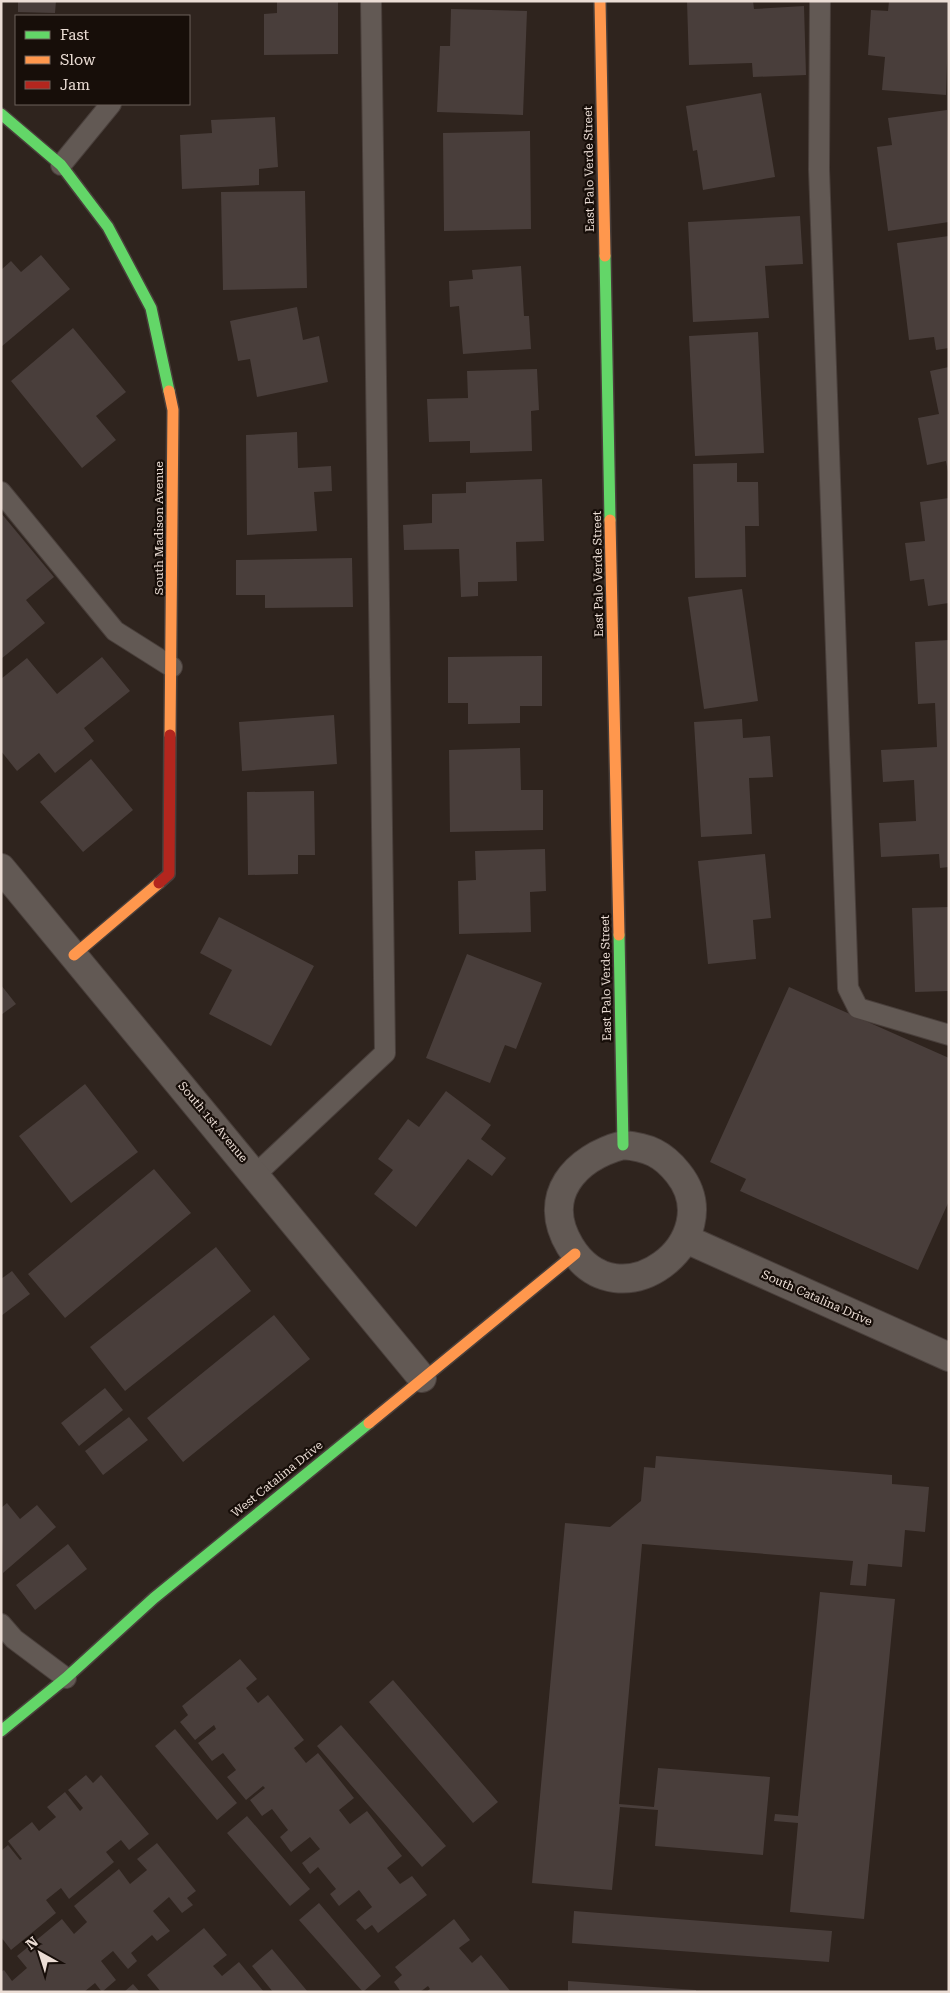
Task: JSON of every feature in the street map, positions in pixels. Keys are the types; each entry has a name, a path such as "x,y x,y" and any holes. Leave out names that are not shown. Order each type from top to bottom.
{"street":[{"name":"East Palo Verde Street","path":"600,1 624,1145"},
{"name":"South Madison Avenue","path":"1,114 62,165 108,227 151,308 173,410 169,874 74,956"},
{"name":"South 1st Avenue","path":"1,868 256,1174 422,1378"},
{"path":"624,1145 650,1149 667,1159 681,1177 690,1196 691,1218 686,1239 674,1255 658,1268 637,1276 614,1278 593,1272 575,1254 564,1236 558,1208 563,1189 574,1172 590,1158 606,1150 624,1145"},
{"name":"South Catalina Drive","path":"686,1239 949,1357"},
{"name":"West Catalina Drive","path":"1,1731 66,1678 154,1598 575,1254"}],"lane":[{"path":"256,1174 385,1053 371,1"},
{"path":"820,1 819,169 848,988 858,1008 949,1035"},
{"path":"62,165 110,105"},
{"path":"1,492 115,631 172,668"},
{"path":"1,1624 14,1639 66,1678"}],"building":[{"path":"18,1 56,1 55,13 18,12"},
{"path":"277,1 338,1 338,54 264,55 264,14 277,13"},
{"path":"687,1 753,1 754,9 804,6 806,75 753,77 752,63 689,65"},
{"path":"889,1 949,1 946,95 882,90 885,57 868,55 871,10 888,11"},
{"path":"451,9 527,11 523,115 437,112 440,46 450,46"},
{"path":"761,93 775,177 703,190 697,150 693,151 686,106"},
{"path":"947,110 949,222 888,231 877,147 892,145 888,118"},
{"path":"275,117 278,167 259,169 259,185 182,189 180,135 212,133 211,120"},
{"path":"530,131 531,229 444,231 443,133"},
{"path":"305,191 307,288 223,290 221,192"},
{"path":"800,216 803,264 765,266 769,318 693,322 688,222"},
{"path":"949,236 949,348 936,350 934,337 909,340 897,243"},
{"path":"41,255 70,289 1,347 1,270 11,261 21,272"},
{"path":"521,266 524,316 529,316 531,349 463,354 459,306 450,307 449,281 473,279 472,270"},
{"path":"297,307 303,340 319,336 328,382 257,397 250,359 238,361 230,321"},
{"path":"73,328 126,392 96,416 116,440 82,468 11,381"},
{"path":"758,332 764,453 695,456 689,336"},
{"path":"949,367 948,472 946,461 927,465 918,418 939,414 930,371"},
{"path":"537,369 539,410 531,411 532,451 470,453 470,441 429,442 427,399 468,398 467,371"},
{"path":"297,432 298,468 331,466 332,491 314,492 317,531 247,535 246,435"},
{"path":"737,463 737,482 758,482 759,526 745,526 746,577 695,578 693,464"},
{"path":"542,479 544,541 516,542 517,581 478,582 478,596 461,597 459,549 404,550 403,525 432,523 432,494 466,493 466,482"},
{"path":"949,498 949,603 928,606 924,579 910,581 905,543 925,541 920,502"},
{"path":"1,513 54,577 26,600 45,623 1,659"},
{"path":"352,558 353,607 265,608 265,595 236,595 236,560"},
{"path":"742,589 758,701 704,709 688,597"},
{"path":"949,640 949,867 940,868 939,854 881,857 879,823 916,821 914,780 883,782 881,750 937,747 935,703 918,704 915,642"},
{"path":"542,656 542,706 520,706 520,723 468,724 468,703 448,703 448,657"},
{"path":"102,657 130,691 84,728 94,741 55,773 39,753 17,771 1,751 1,679 27,658 57,694"},
{"path":"334,715 337,764 242,771 239,722"},
{"path":"742,719 743,738 770,736 773,777 749,778 752,834 701,837 694,722"},
{"path":"520,748 521,790 543,790 543,830 450,832 449,750"},
{"path":"91,759 133,810 83,852 40,802"},
{"path":"314,791 315,855 298,855 298,874 248,875 247,792"},
{"path":"545,849 546,891 530,892 531,932 459,934 458,881 476,880 475,851"},
{"path":"765,854 771,918 753,920 756,959 708,964 698,861"},
{"path":"949,907 949,991 915,992 912,908"},
{"path":"219,917 314,966 271,1046 209,1014 232,970 200,953"},
{"path":"467,954 542,983 516,1049 505,1045 490,1083 426,1058"},
{"path":"1,985 16,1004 1,1015"},
{"path":"789,987 949,1058 949,1201 918,1270 740,1191 746,1179 710,1162"},
{"path":"85,1084 138,1152 71,1203 19,1136"},
{"path":"446,1091 491,1125 481,1139 506,1158 492,1176 468,1159 416,1227 374,1194 393,1170 378,1159 408,1119 419,1127"},
{"path":"154,1169 191,1213 65,1318 28,1274"},
{"path":"216,1247 251,1291 125,1391 90,1347"},
{"path":"12,1271 30,1294 1,1316 1,1279"},
{"path":"274,1315 310,1359 183,1462 147,1418"},
{"path":"105,1388 123,1410 79,1446 61,1423"},
{"path":"129,1417 148,1440 103,1475 85,1451"},
{"path":"656,1456 892,1475 892,1484 929,1487 925,1532 905,1530 902,1567 868,1564 866,1586 850,1585 853,1561 642,1544 619,1804 654,1807 658,1768 770,1777 763,1855 655,1846 658,1810 620,1807 612,1890 532,1883 565,1523 610,1527 641,1501 644,1467 655,1468"},
{"path":"7,1503 20,1519 37,1505 56,1527 3,1573 1,1508"},
{"path":"68,1544 87,1569 35,1610 16,1585"},
{"path":"820,1592 895,1599 864,1919 790,1912 798,1823 774,1821 775,1814 798,1816"},
{"path":"240,1659 257,1679 246,1688 258,1703 268,1695 304,1740 294,1748 306,1763 318,1753 354,1798 339,1810 350,1824 367,1811 402,1856 387,1868 400,1884 412,1876 427,1895 378,1933 372,1925 365,1930 356,1920 372,1907 359,1890 339,1906 330,1894 336,1889 318,1867 310,1874 302,1863 320,1849 310,1837 291,1852 280,1837 288,1830 272,1809 262,1816 250,1800 265,1788 263,1786 246,1800 227,1777 236,1770 223,1753 212,1761 198,1743 216,1729 214,1725 195,1740 180,1722 188,1715 182,1706"},
{"path":"393,1680 498,1802 473,1823 369,1702"},
{"path":"341,1725 446,1846 422,1867 317,1746"},
{"path":"175,1729 237,1803 217,1820 155,1746"},
{"path":"86,1775 93,1783 101,1775 149,1834 129,1850 121,1840 106,1852 114,1862 69,1899 61,1888 46,1900 56,1913 11,1950 1,1937 1,1851 8,1845 20,1860 22,1859 8,1841 32,1822 39,1831 56,1817 47,1807 65,1792 80,1811 83,1808 68,1790"},
{"path":"247,1816 310,1889 290,1906 227,1833"},
{"path":"157,1843 196,1891 187,1898 193,1905 182,1913 169,1897 153,1911 170,1931 157,1941 152,1935 131,1953 137,1961 128,1969 113,1951 101,1961 116,1980 102,1992 95,1983 84,1992 1,1992 1,1972 4,1970 12,1981 27,1968 17,1956 62,1919 74,1934 87,1922 74,1906 119,1869 130,1884 147,1870 137,1859"},
{"path":"319,1903 381,1976 363,1992 299,1920"},
{"path":"574,1911 832,1931 829,1962 572,1943"},
{"path":"454,1919 470,1940 459,1948 472,1963 481,1955 511,1992 426,1992 430,1989 428,1986 420,1992 401,1992 394,1982 402,1975 395,1967"},
{"path":"204,1928 227,1955 213,1966 222,1976 239,1962 264,1992 161,1992 147,1975"},
{"path":"272,1949 308,1992 273,1992 252,1966"},
{"path":"568,1981 696,1990 696,1992 568,1992"},
{"path":"133,1984 140,1992 124,1992"}],"traffic: fast":[{"path":"1,114 61,165 108,227 151,308 169,391"},
{"path":"605,256 610,520"},
{"path":"619,935 623,1145"},
{"path":"1,1731 66,1678 154,1598 369,1423"}],"traffic: slow":[{"path":"600,1 605,256"},
{"path":"169,391 173,410 170,735"},
{"path":"610,520 619,935"},
{"path":"74,955 159,883"},
{"path":"369,1423 575,1254"}],"traffic: jam":[{"path":"159,883 169,874 170,735"}]}
